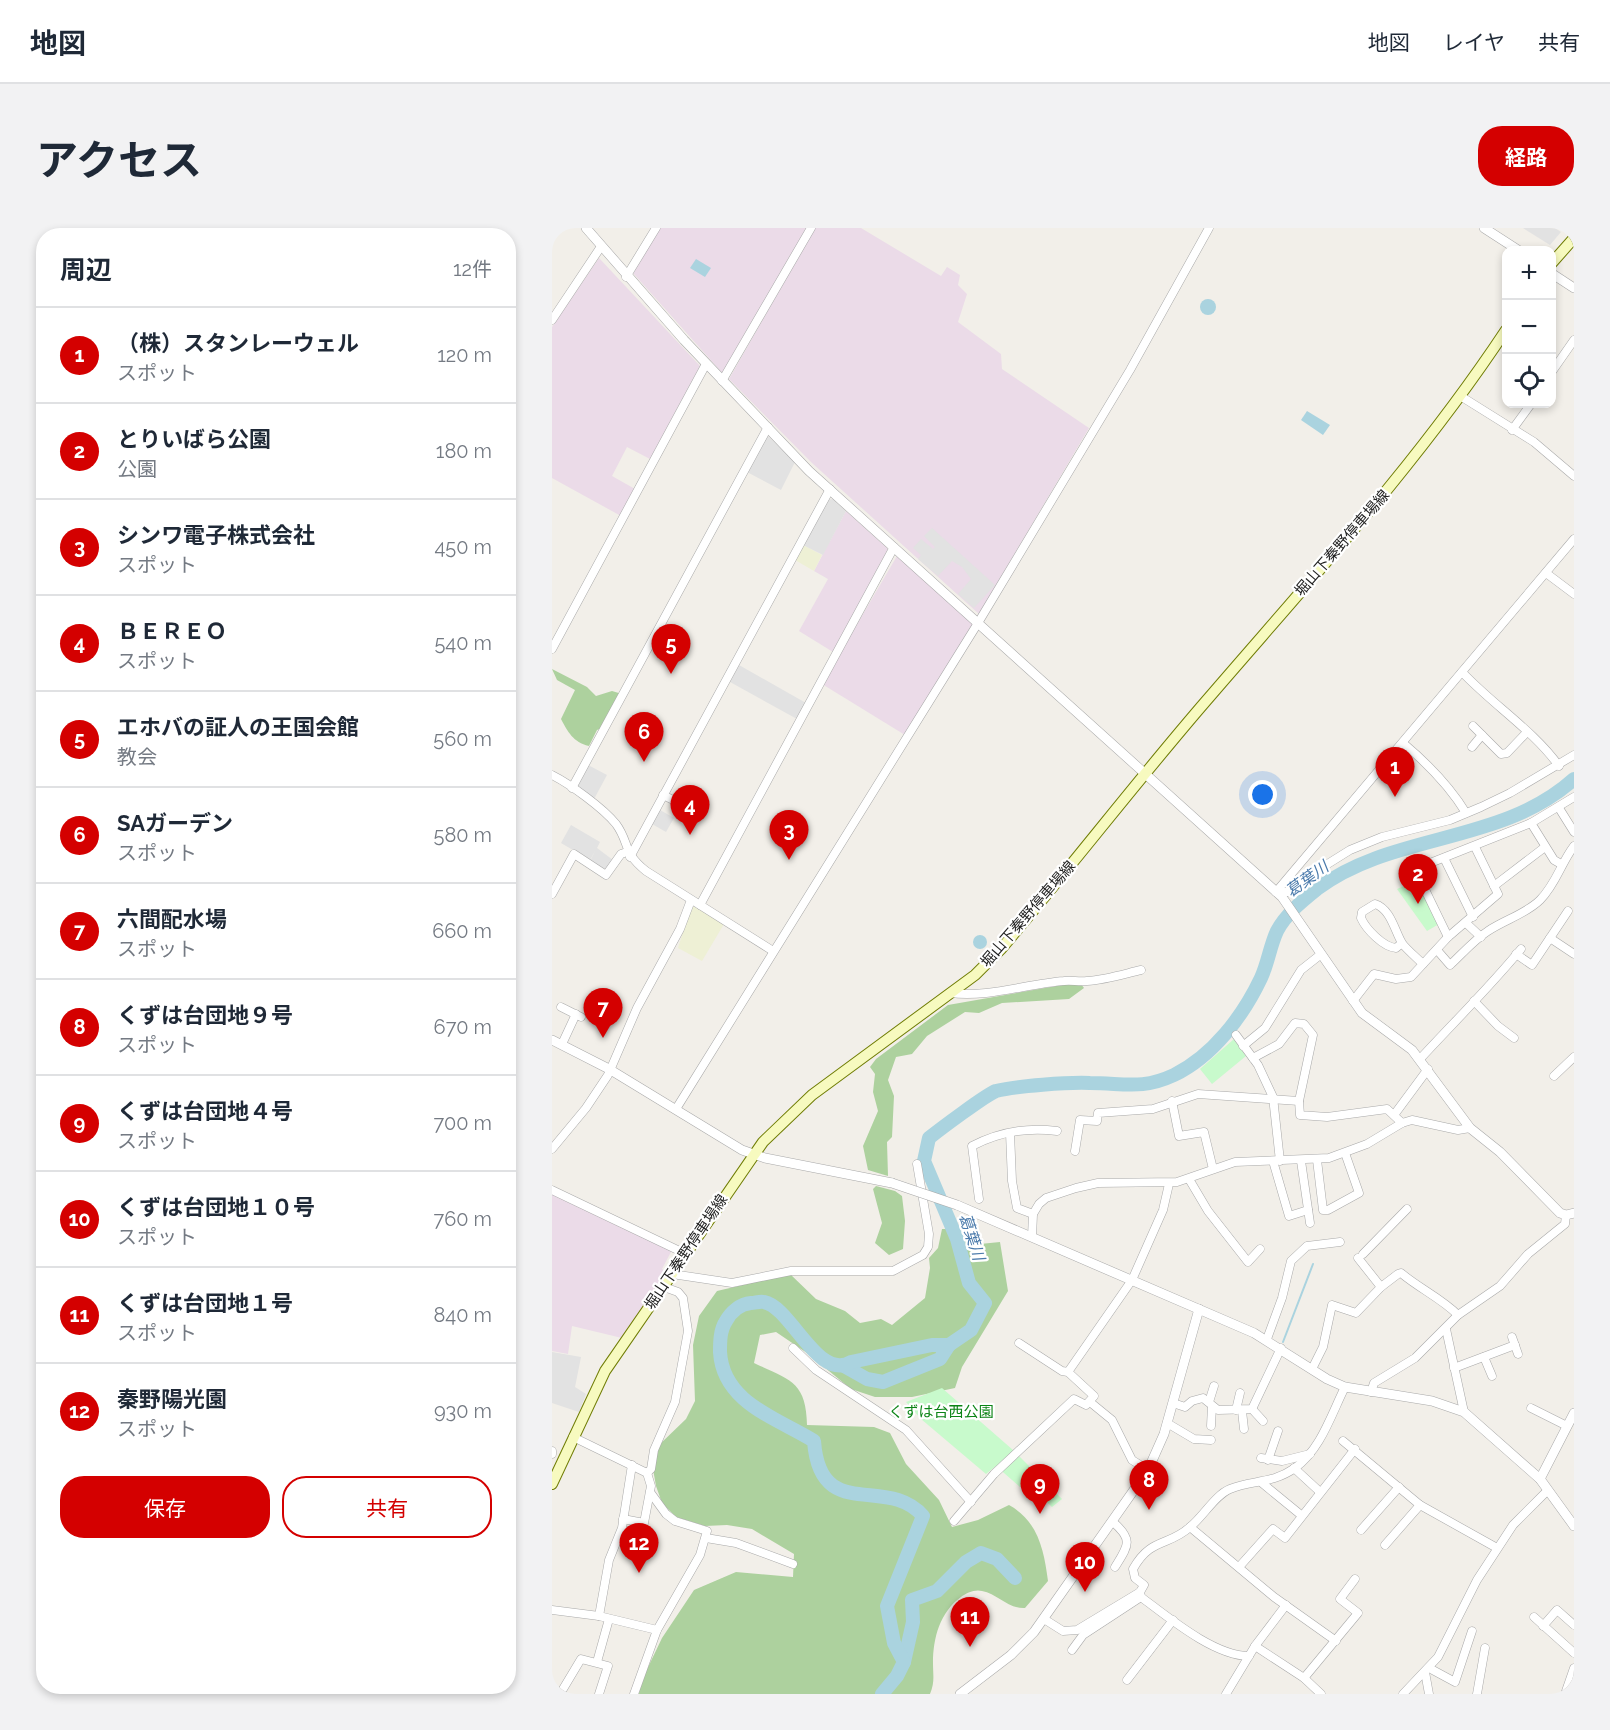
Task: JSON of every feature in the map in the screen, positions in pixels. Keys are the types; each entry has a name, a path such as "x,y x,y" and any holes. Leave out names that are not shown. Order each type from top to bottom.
{"main road":[{"path":"1556,258 1574,238"},
{"name":"堀山下秦野停車場線","path":"553,1477 600,1380 763,1142 812,1095 975,975 1001,950 1145,772 1419,453 1462,396 1502,336"}],"street":[{"path":"586,228 600,248 706,364 830,489 1279,895 1320,955 1371,1022 1420,1059 1470,1128 1500,1152 1560,1213 1570,1214 1565,1224 1528,1254 1500,1286 1458,1315 1414,1358 1374,1383 1371,1392"},
{"path":"626,277 656,228"},
{"path":"722,381 811,228"},
{"path":"676,1109 978,623 1130,370 1209,228"},
{"path":"1484,228 1512,246"},
{"path":"552,320 600,248"},
{"path":"1556,276 1574,288"},
{"path":"1556,366 1574,340"},
{"path":"552,649 706,364"},
{"path":"1462,396 1550,454 1574,476"},
{"path":"1512,430 1528,408"},
{"path":"572,788 768,427"},
{"path":"629,854 830,489"},
{"path":"1279,895 1574,539"},
{"path":"700,905 894,547"},
{"path":"1546,573 1574,594"},
{"path":"1462,672 1488,699 1546,747 1559,766"},
{"path":"1473,726 1501,754 1507,753 1527,732"},
{"path":"1472,747 1482,735"},
{"path":"1403,743 1442,774 1466,813"},
{"path":"1279,895 1289,892 1310,875 1367,843 1466,813 1510,794 1574,755"},
{"path":"552,775 572,788 616,825 629,854 646,871 773,951"},
{"path":"663,795 701,814"},
{"path":"1448,937 1415,869 1531,823 1574,797"},
{"path":"1559,808 1574,832"},
{"path":"1531,823 1554,860 1561,864"},
{"path":"1437,950 1450,965 1481,936 1540,900 1560,872 1561,864 1574,846"},
{"path":"1353,1000 1374,974 1396,979 1411,977 1448,937 1498,894 1475,847"},
{"path":"1494,886 1545,847"},
{"path":"552,894 574,854 606,875 621,854 629,854"},
{"path":"1444,858 1473,917"},
{"path":"552,1149 586,1108 608,1076 609,1069 637,1008 680,929 691,900"},
{"path":"1402,943 1396,948 1390,947 1366,927 1361,918 1362,912 1379,905 1401,936 1402,943 1423,964"},
{"path":"1420,1059 1434,1042 1449,1031 1518,952 1532,965 1568,911"},
{"path":"1466,923 1481,936"},
{"path":"1550,938 1574,954"},
{"path":"1244,1046 1265,1028 1301,970 1320,955"},
{"path":"950,993 972,996 997,990 1063,981 1088,981 1141,970"},
{"path":"1474,1001 1511,1036 1513,1025"},
{"path":"561,1007 579,1016 562,1044"},
{"path":"1253,1058 1279,1044 1295,1023 1309,1028 1313,1038 1299,1101 1300,1115 1327,1117 1388,1109 1402,1123"},
{"path":"1236,1035 1253,1058 1273,1098 1276,1161 1289,1216 1308,1210"},
{"path":"552,1040 609,1069 754,1154 892,1183 957,1205 1267,1339 1312,1370 1345,1387 1432,1401 1464,1412 1540,1479 1574,1526"},
{"path":"1554,1076 1574,1057"},
{"path":"1394,1115 1428,1069"},
{"path":"1075,1151 1080,1120 1098,1120 1098,1113 1153,1109 1198,1094 1299,1101"},
{"path":"1172,1101 1179,1136 1204,1132 1213,1169"},
{"path":"1032,1237 1034,1214 1039,1204 1046,1198 1098,1183 1169,1184 1235,1162 1317,1160 1345,1153 1402,1123 1420,1121 1458,1130 1470,1128"},
{"path":"979,1199 972,1146 986,1139 1036,1128 1057,1131"},
{"path":"1010,1133 1012,1181 1017,1208 1034,1214"},
{"path":"1317,1160 1323,1210 1328,1210 1359,1192 1345,1153"},
{"path":"1301,1161 1310,1223"},
{"path":"672,1274 732,1283 791,1271 893,1270 901,1267 923,1255 928,1247 929,1234 917,1164"},
{"path":"1189,1179 1208,1210 1248,1262 1260,1249"},
{"path":"1068,1372 1132,1280 1163,1210 1169,1184"},
{"path":"552,1190 686,1254"},
{"path":"1381,1287 1360,1256 1407,1209"},
{"path":"1267,1339 1282,1298 1291,1261 1307,1246 1340,1242"},
{"path":"1312,1370 1323,1347 1332,1305 1356,1313 1381,1287 1401,1272 1419,1288 1445,1302 1458,1315"},
{"path":"646,1473 651,1469 654,1450 675,1402 688,1331 683,1298 678,1292 664,1287"},
{"path":"960,1694 1011,1655 1044,1619 1148,1470 1167,1423 1199,1309"},
{"path":"1446,1329 1464,1412"},
{"path":"1454,1368 1484,1357 1514,1341 1518,1354"},
{"path":"954,1521 994,1474 1074,1399 1086,1405 1094,1396 1068,1372 1062,1371 1019,1343"},
{"path":"793,1348 816,1370 906,1430 971,1502"},
{"path":"1252,1409 1281,1348"},
{"path":"1484,1357 1492,1377"},
{"path":"1211,1426 1214,1386"},
{"path":"1072,1650 1083,1635 1140,1594 1144,1585 1135,1578 1133,1569 1155,1543 1190,1527 1228,1489 1262,1483 1294,1468 1310,1454 1345,1387"},
{"path":"1240,1394 1239,1411 1244,1429"},
{"path":"1173,1403 1185,1407 1197,1398 1218,1410 1252,1409"},
{"path":"1090,1402 1112,1420 1132,1460 1148,1470"},
{"path":"1531,1408 1567,1426"},
{"path":"1252,1409 1263,1421"},
{"path":"1540,1479 1574,1413"},
{"path":"1167,1423 1194,1439 1211,1440"},
{"path":"1278,1436 1264,1459 1282,1461 1310,1454"},
{"path":"573,1437 646,1473 650,1492 644,1523 623,1519"},
{"path":"1343,1441 1419,1505 1497,1548"},
{"path":"1239,1567 1273,1529 1285,1538 1319,1491 1355,1449"},
{"path":"599,1616 609,1560 622,1528 632,1465"},
{"path":"1294,1468 1319,1491"},
{"path":"1262,1483 1301,1515"},
{"path":"1361,1530 1399,1487"},
{"path":"1403,1694 1438,1657 1497,1548 1513,1525 1547,1491"},
{"path":"634,1694 657,1630 700,1555 707,1531 685,1526 666,1514 650,1492"},
{"path":"1385,1545 1419,1505"},
{"path":"1113,1522 1126,1534 1127,1542 1115,1567"},
{"path":"1190,1527 1286,1605 1336,1641"},
{"path":"706,1538 736,1543 794,1564"},
{"path":"1304,1678 1358,1613 1340,1599 1355,1579"},
{"path":"1044,1619 1063,1631 1077,1630 1140,1594"},
{"path":"1140,1594 1173,1620 1218,1647 1249,1656"},
{"path":"1226,1694 1249,1656 1286,1605"},
{"path":"552,1610 599,1616 657,1630"},
{"path":"1543,1626 1557,1610 1574,1625"},
{"path":"1534,1617 1574,1653"},
{"path":"597,1662 609,1619"},
{"path":"1127,1680 1173,1620"},
{"path":"1427,1670 1455,1682 1472,1630"},
{"path":"1256,1646 1304,1678 1322,1694"},
{"path":"1477,1694 1485,1648"},
{"path":"560,1694 581,1659 608,1666 599,1694"},
{"path":"1565,1694 1574,1668"},
{"path":"1427,1670 1429,1694"}],"shaded area":[{"path":"660,228 809,228 724,375 633,273"},
{"path":"815,228 861,228 941,276 947,267 960,275 958,285 967,294 958,322 1001,354 1002,369 1089,428 979,614 812,463 729,379"},
{"path":"1523,228 1555,228 1561,232 1550,245"},
{"path":"599,258 700,366 650,459 627,447 612,476 635,489 621,516 552,478 552,327"},
{"path":"767,435 795,462 781,490 747,472"},
{"path":"833,499 846,511 823,555 803,545 827,500"},
{"path":"846,511 888,549 833,652 799,631 828,579 814,571"},
{"path":"932,528 995,585 974,608 958,594 971,579 962,567 952,561 938,576 918,559 921,555 913,548 921,539 933,549 935,547 924,536"},
{"path":"897,556 974,623 905,735 822,684"},
{"path":"739,665 806,703 797,719 730,682"},
{"path":"588,765 607,775 593,801 577,785"},
{"path":"660,810 674,818 666,832 652,824"},
{"path":"571,825 600,842 597,848 613,860 607,870 590,861 595,851 590,860 561,843"},
{"path":"552,1193 672,1250 662,1269 667,1272 622,1338 572,1326 568,1354 552,1351"},
{"path":"552,1352 581,1357 575,1387 586,1394 579,1412 552,1403"}],"green space":[{"path":"803,545 822,555 814,571 795,560"},
{"path":"552,669 587,687 596,696 612,691 622,694 602,728 597,730 589,746 575,739 561,719 575,690 557,680"},
{"path":"1417,880 1439,924 1427,931 1397,889"},
{"path":"691,906 699,908 724,924 702,961 678,948"},
{"path":"1068,984 1081,984 1084,988 1069,999 1002,1003 979,1013 965,1012 927,1036 912,1054 896,1057 888,1080 894,1096 892,1137 887,1142 888,1176 868,1170 863,1146 878,1111 873,1092 875,1074 870,1067 876,1059 948,1005"},
{"path":"1234,1039 1246,1056 1212,1084 1200,1069"},
{"path":"876,1186 895,1191 902,1196 905,1221 903,1249 889,1255 875,1243 882,1223 873,1189"},
{"path":"942,1229 951,1229 970,1245 1000,1242 1008,1291 962,1367 955,1388 912,1397 875,1397 851,1389 807,1353 776,1332 760,1335 754,1363 794,1384 803,1399 807,1425 874,1427 890,1433 906,1464 939,1500 952,1527 978,1520 1009,1505 1019,1512 1027,1519 1038,1537 1048,1581 1025,1608 1013,1606 993,1595 979,1591 965,1594 954,1603 943,1618 936,1635 930,1694 639,1694 640,1684 662,1638 694,1590 736,1572 793,1577 794,1554 752,1529 727,1525 705,1526 676,1517 662,1503 653,1469 659,1445 686,1419 695,1401 693,1345 699,1316 717,1291 790,1274 816,1299 845,1311 860,1323 881,1319 892,1325 925,1298 930,1268 929,1258 938,1248"},
{"name":"くずは台西公園","path":"942,1388 1013,1450 1062,1499 1052,1507 1032,1488 1020,1487 996,1466 986,1474 921,1419 906,1402"}],"water":[{"path":"696,259 711,268 705,277 690,268"},
{"path":"1208,299 1216,307 1208,315 1200,307"},
{"path":"1307,411 1330,425 1323,435 1301,420"},
{"path":"980,935 985,937 987,942 985,947 980,949 975,947 973,942 975,937"}],"waterway":[{"name":"葛葉川","path":"882,1694 897,1676 904,1662 894,1643 887,1606 923,1516 908,1504 892,1498 857,1494 842,1490 828,1482 819,1466 814,1441 754,1407 741,1397 723,1370 720,1352 721,1332 728,1318 743,1305 764,1302 784,1316 816,1353 827,1362 839,1365 932,1345 949,1345 971,1330 985,1303 969,1283 957,1239 924,1161 929,1138 996,1091 1069,1083 1133,1085 1152,1083 1174,1075 1202,1057 1236,1020 1261,978 1277,931 1295,908 1317,889 1347,871 1379,857 1481,828 1514,816 1545,800 1574,779"},
{"path":"1283,1342 1313,1264"},
{"path":"844,1366 867,1379 883,1382 940,1359 949,1345"},
{"path":"904,1662 913,1622 912,1600 937,1591 966,1562 981,1553 997,1559 1015,1578"}],"place":[{"name":"エホバの証人の王国会館","path":"671,674"},
{"name":"SAガーデン","path":"644,762"},
{"name":"（株）スタンレーウェル","path":"1395,797"},
{"name":"ＢＥＲＥＯ","path":"690,835"},
{"name":"シンワ電子株式会社","path":"789,860"},
{"name":"とりいばら公園","path":"1418,904"},
{"name":"六間配水場","path":"603,1038"},
{"name":"くずは台団地９号","path":"1149,1510"},
{"name":"くずは台団地４号","path":"1040,1514"},
{"name":"秦野陽光園","path":"639,1573"},
{"name":"くずは台団地１０号","path":"1085,1592"},
{"name":"くずは台団地１号","path":"970,1647"}]}
